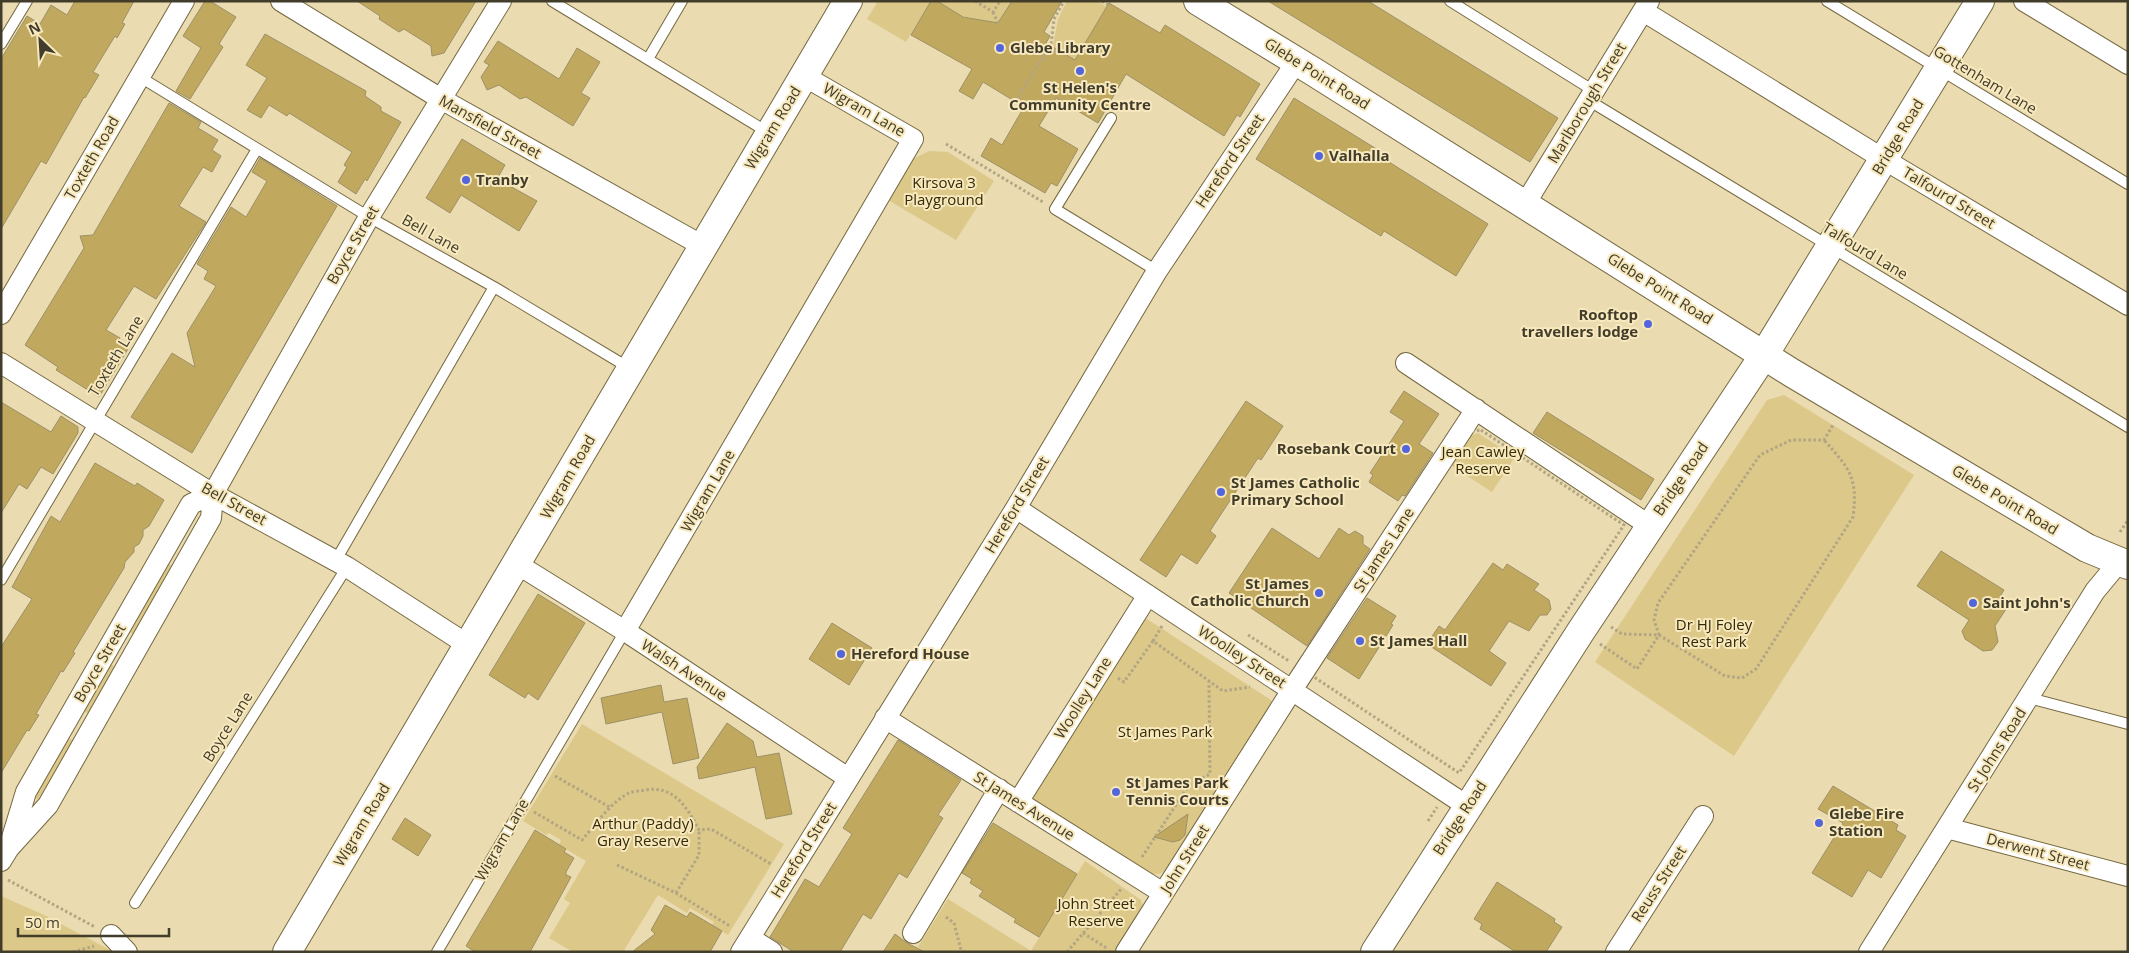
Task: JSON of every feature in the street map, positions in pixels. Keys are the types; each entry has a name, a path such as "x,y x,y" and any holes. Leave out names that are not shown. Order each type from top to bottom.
{"street":[{"name":"Toxteth Road","path":"1,314 184,1"},
{"name":"Mansfield Street","path":"281,1 441,99 703,246"},
{"name":"Boyce Street","path":"4,850 48,805 211,518 214,494 369,217 501,1"},
{"name":"Wigram Road","path":"287,952 848,1"},
{"name":"Glebe Point Road","path":"1199,1 1846,406 2087,548 2124,552"},
{"name":"Bridge Road","path":"1382,947 1467,806 1650,526 1764,356 1980,1"},
{"path":"2024,1 2128,64"},
{"name":"Marlborough Street","path":"1524,204 1646,6"},
{"name":"Talfourd Street","path":"1646,6 1884,160 2128,305"},
{"name":"Hereford Street","path":"746,945 1016,508 1157,270 1296,61"},
{"name":"Wigram Lane","path":"625,631 913,139 804,76"},
{"name":"Bell Street","path":"1,363 214,494 341,563 468,645"},
{"path":"1406,363 1650,526"},
{"name":"St James Lane","path":"1292,690 1476,409"},
{"name":"Woolley Street","path":"1016,508 1467,806"},
{"name":"St Johns Road","path":"1869,952 2095,591 2124,552"},
{"name":"Walsh Avenue","path":"517,564 625,631 848,778"},
{"name":"Woolley Lane","path":"1018,802 1148,595"},
{"name":"John Street","path":"1126,952 1292,690"},
{"name":"St James Avenue","path":"885,718 1163,893"},
{"path":"912,933 999,789"},
{"name":"Reuss Street","path":"1616,952 1703,816"},
{"name":"Derwent Street","path":"1947,828 2128,876"},
{"path":"111,935 127,952"},
{"path":"746,945 772,952"}],"lane":[{"path":"1,44 27,1"},
{"path":"552,1 770,133"},
{"path":"648,59 682,1"},
{"name":"Talfourd Lane","path":"1450,1 1591,95 1831,248 2128,427"},
{"name":"Gottenham Lane","path":"1827,1 2128,184"},
{"name":"Bell Lane","path":"140,77 369,217 494,287 631,369"},
{"path":"1111,118 1055,209 1157,270"},
{"name":"Toxteth Lane","path":"1,580 257,149"},
{"name":"Boyce Lane","path":"135,903 341,563 494,287"},
{"name":"Wigram Lane","path":"437,952 625,631"},
{"path":"2029,698 2128,724"}],"path":[{"path":"975,1 993,12 998,23"},
{"path":"993,12 1000,1"},
{"path":"1011,107 1049,48 1054,19 1064,1"},
{"path":"1102,1 1108,5"},
{"path":"1049,48 1059,54"},
{"path":"946,144 1055,209"},
{"path":"1824,440 1846,406"},
{"path":"1480,430 1624,525 1459,773 1311,675 1463,438 1472,431 1480,430"},
{"path":"1622,634 1659,635 1725,676 1742,678 1756,669 1853,518 1856,491 1845,463 1824,440 1791,440 1760,455 1658,603 1654,620 1659,635"},
{"path":"2124,552 2128,520"},
{"path":"1163,625 1152,641 1209,681 1223,690 1253,686"},
{"path":"1581,631 1637,669 1659,635"},
{"path":"1145,852 1189,785 1210,774 1209,681"},
{"path":"550,773 611,808"},
{"path":"1189,785 1215,790"},
{"path":"522,805 582,840 611,808 630,793 656,788 675,794 690,812 699,830 699,855 676,893"},
{"path":"699,830 711,829 771,864"},
{"path":"617,865 676,893 730,926"},
{"path":"1,876 111,935"},
{"path":"1067,952 1125,884"},
{"path":"929,905 954,923 961,950 964,952"},
{"path":"1083,934 1113,952"}],"green space":[{"path":"878,1 931,1 906,42 867,19"},
{"path":"937,1 1012,1 998,23 956,15 957,13"},
{"path":"1067,1 1098,2 1107,7 1075,60 1060,51 1040,68 1053,46 1058,19"},
{"name":"Kirsova 3 Playground","path":"929,151 948,152 994,181 956,240 888,200 913,159"},
{"name":"Dr HJ Foley Rest Park","path":"1784,395 1914,475 1734,756 1595,662 1767,400"},
{"name":"Jean Cawley Reserve","path":"1478,433 1515,457 1492,492 1449,464 1468,436"},
{"path":"169,564 175,568 136,636 129,632"},
{"name":"St James Park","path":"1144,617 1277,704 1165,871 1159,874 1151,874 1029,798"},
{"path":"111,664 116,668 89,714 83,711"},
{"name":"Arthur (Paddy) Gray Reserve","path":"582,724 784,844 728,935 712,925 714,922 690,908 687,913 658,895 623,952 573,952 549,938 570,903 564,899 586,861 559,845 561,840 549,833 546,835 523,821"},
{"path":"67,737 74,741 40,800 33,797"},
{"name":"John Street Reserve","path":"1085,861 1141,900 1143,906 1115,952 926,952 918,947 948,899 1031,951"},
{"path":"1,896 42,914 114,952 1,952"}],"building":[{"path":"75,1 134,1 122,23 125,24 117,38 115,36 93,72 99,75 84,97 46,164 41,161 1,229 1,59 27,16 40,24 51,5 67,15"},
{"path":"205,1 210,1 236,17 219,44 223,47 190,99 176,91 201,48 183,36"},
{"path":"357,1 476,1 444,53 432,56 431,46 404,29 399,32 379,19 380,16"},
{"path":"931,1 937,1 963,17 998,23 1012,1 1062,1 1044,32 1050,36 1046,43 1075,60 1109,3 1160,33 1165,25 1260,84 1240,117 1237,115 1224,136 1126,74 1098,123 1056,98 1039,126 1078,149 1057,186 1051,183 1045,193 981,156 991,138 1002,145 1024,107 983,82 973,99 959,91 972,69 911,35"},
{"path":"1268,1 1368,1 1558,118 1530,162"},
{"path":"265,34 366,91 365,96 381,107 381,111 401,122 367,181 365,179 356,194 338,182 347,167 344,165 352,152 289,113 287,116 269,105 261,118 247,110 267,78 246,65"},
{"path":"498,41 559,79 577,48 600,62 581,93 590,98 573,126 526,97 520,99 499,85 487,90 481,77 489,65 484,62"},
{"path":"1294,98 1383,153 1381,157 1488,224 1456,276 1384,231 1381,236 1256,159"},
{"path":"169,103 201,122 198,128 218,140 212,150 221,156 212,172 203,167 179,206 206,222 156,299 134,286 106,330 120,338 118,342 128,349 99,397 56,370 58,367 25,345 84,248 80,236 93,235"},
{"name":"Tranby","path":"462,139 505,165 497,179 537,201 519,231 461,195 450,213 426,198"},
{"path":"260,158 337,206 192,453 131,417 172,353 195,367 187,333 216,286 204,279 208,271 197,264 231,207 246,217 267,181 252,172"},
{"name":"Rosebank Court","path":"1404,391 1439,414 1419,444 1433,453 1405,496 1402,495 1398,501 1369,482 1373,475 1370,473 1404,421 1390,412"},
{"path":"1246,401 1283,426 1261,460 1258,458 1210,531 1216,536 1197,564 1181,554 1166,577 1140,560"},
{"path":"1,402 51,432 61,416 78,427 78,433 53,474 41,467 27,489 19,484 1,513"},
{"path":"1547,412 1654,479 1641,500 1533,433"},
{"path":"95,463 135,486 137,483 164,500 149,526 143,530 143,536 139,544 134,547 134,552 125,562 124,568 73,652 75,653 63,672 61,671 36,714 39,715 29,731 27,730 1,773 1,647 32,599 12,587 51,516 60,522"},
{"path":"1272,528 1319,559 1339,528 1349,535 1355,531 1363,536 1363,544 1370,549 1307,646 1229,593"},
{"name":"Saint John's","path":"1941,551 2004,590 1998,600 2008,606 1995,626 1998,642 1992,650 1983,651 1965,639 1962,631 1969,620 1917,586"},
{"path":"1493,563 1503,570 1507,564 1539,584 1534,590 1549,600 1551,609 1547,615 1540,615 1529,631 1509,621 1489,651 1506,663 1491,686 1427,644 1439,626 1445,630"},
{"path":"538,594 585,623 538,700 528,693 525,698 489,675"},
{"name":"St James Hall","path":"1367,598 1396,616 1391,624 1393,625 1359,679 1327,658"},
{"name":"Hereford House","path":"832,623 872,648 849,685 809,659"},
{"path":"661,685 664,702 687,698 699,758 673,764 662,712 606,724 601,698"},
{"path":"727,723 753,741 757,757 779,753 792,814 766,819 755,767 699,779 697,767"},
{"path":"898,740 961,780 938,815 943,818 907,878 899,873 871,919 863,914 840,952 794,952 770,937 805,879 819,887 852,834 843,828"},
{"path":"1833,786 1898,825 1896,830 1906,836 1881,878 1868,870 1852,897 1812,873 1843,823 1818,809"},
{"path":"1188,814 1185,835 1180,840 1173,842 1154,837"},
{"path":"405,818 431,835 418,856 392,839"},
{"path":"993,823 1077,874 1039,937 1014,922 1016,919 979,896 983,891 970,883 972,879 962,873"},
{"path":"535,830 566,849 564,852 574,858 566,872 566,875 571,877 530,952 475,952 466,946"},
{"path":"1497,882 1555,919 1554,922 1562,927 1546,952 1516,952 1480,929 1482,924 1474,919"},
{"path":"665,905 687,917 690,912 722,931 710,952 632,952 655,934 651,930"},
{"path":"895,934 907,943 925,952 883,952"}],"place":[{"name":"Glebe Library","path":"1000,48"},
{"name":"St Helen's Community Centre","path":"1080,71"},
{"name":"Valhalla","path":"1319,156"},
{"name":"Tranby","path":"466,180"},
{"name":"Rooftop travellers lodge","path":"1648,324"},
{"name":"Rosebank Court","path":"1406,449"},
{"name":"St James Catholic Primary School","path":"1221,492"},
{"name":"St James Catholic Church","path":"1319,593"},
{"name":"Saint John's","path":"1973,603"},
{"name":"St James Hall","path":"1360,641"},
{"name":"Hereford House","path":"841,654"},
{"name":"St James Park Tennis Courts","path":"1116,792"},
{"name":"Glebe Fire Station","path":"1819,823"}]}
